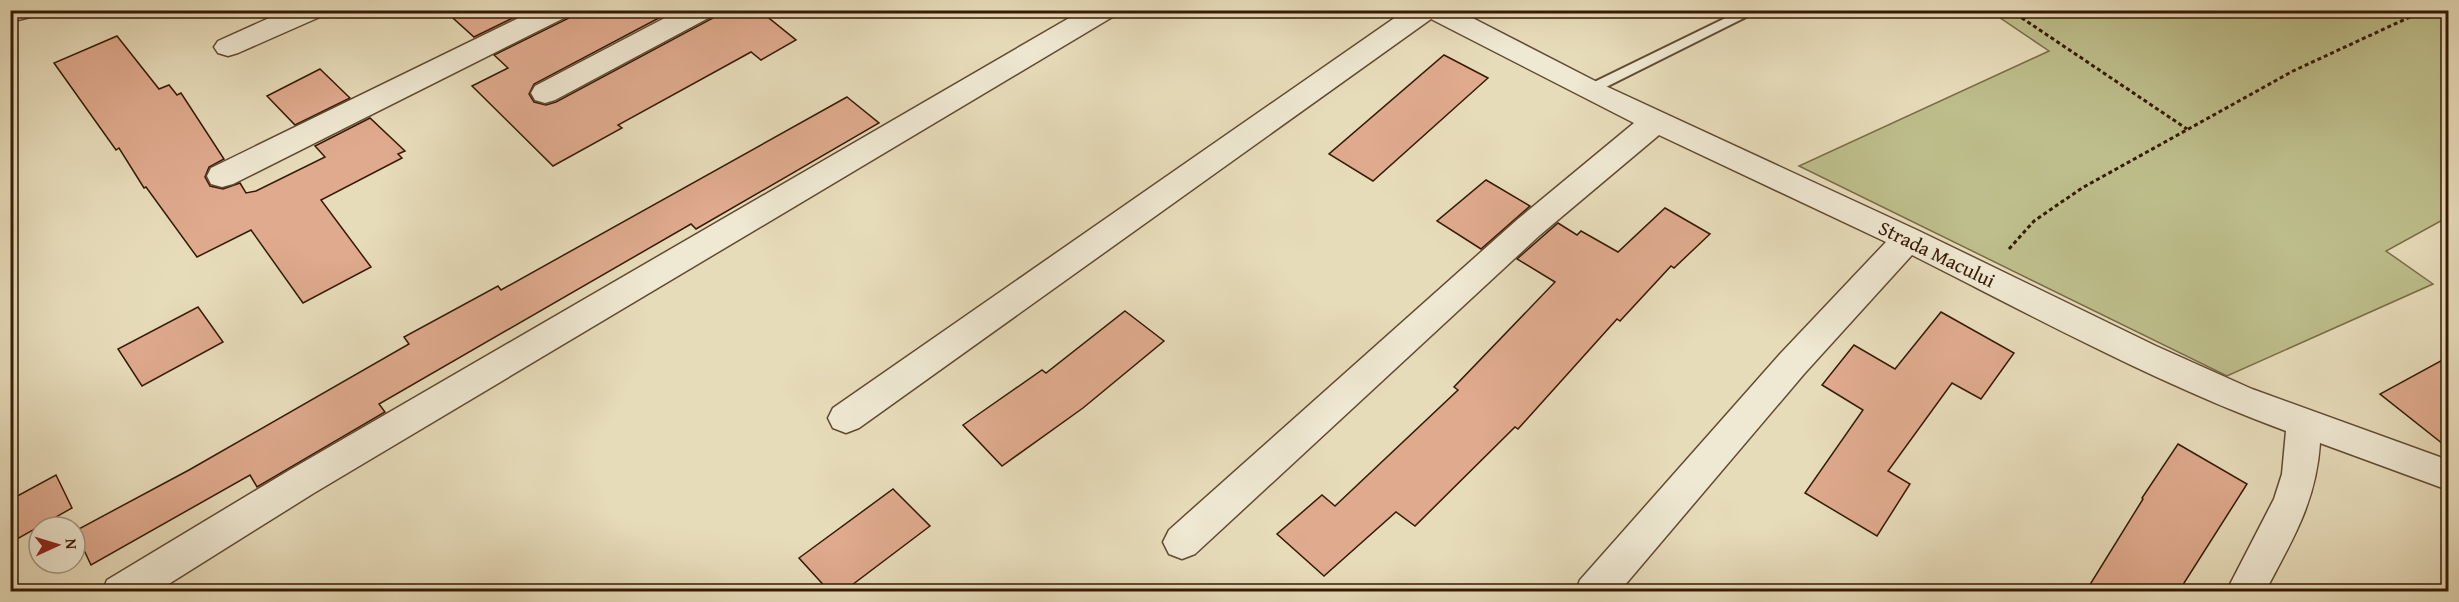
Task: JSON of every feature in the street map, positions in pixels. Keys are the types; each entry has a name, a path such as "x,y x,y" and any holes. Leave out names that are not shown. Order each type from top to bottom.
{"street":[{"path":"10,14 24,10"},
{"path":"228,47 312,10"},
{"path":"222,176 558,10"},
{"path":"544,93 702,10"},
{"path":"121,591 322,470 1104,10"},
{"path":"846,418 1425,10"},
{"name":"Strada Macului","path":"1435,10 1589,90 1908,239 2144,356 2240,399 2448,475"},
{"path":"1182,542 1529,227 1656,121"},
{"path":"1594,591 1792,364 1908,239"},
{"path":"2245,591 2292,502 2300,474 2304,424"}],"lane":[{"path":"1589,90 1754,10"}],"path":[{"path":"2010,10 2187,129"},
{"path":"1987,278 2034,221 2082,188 2293,71 2425,10"}],"green space":[{"path":"1990,11 2448,11 2448,217 2386,251 2433,284 2227,376 1799,166 2049,51"}],"building":[{"path":"444,10 529,10 474,37"},
{"path":"573,10 674,10 534,84 529,94 534,102 546,105 556,102 713,18 717,10 759,10 796,40 761,60 751,52 618,125 622,128 553,166 472,86 508,68 494,55 569,18"},
{"path":"117,36 159,89 169,85 177,95 181,93 224,159 209,167 205,177 210,186 223,189 240,183 246,193 256,191 325,157 315,146 370,118 405,151 398,154 402,158 321,200 371,267 303,303 251,230 197,257 146,187 144,188 119,148 116,150 54,63"},
{"path":"1444,55 1488,78 1373,181 1329,154"},
{"path":"320,69 350,98 295,125 267,96"},
{"path":"847,97 879,123 696,229 691,224 379,404 385,412 257,487 250,475 91,565 87,556 87,525 189,470 409,344 404,337 498,286 501,290"},
{"path":"1486,180 1530,206 1481,249 1437,221"},
{"path":"1665,208 1710,234 1674,268 1671,266 1620,321 1617,319 1518,429 1515,427 1415,526 1396,512 1324,576 1277,534 1322,495 1335,506 1458,390 1454,387 1555,282 1517,259 1558,223 1577,235 1581,231 1618,252"},
{"path":"198,307 223,342 142,386 118,349"},
{"path":"1125,311 1164,341 1083,408 1002,466 963,425 1042,370 1046,373"},
{"path":"1941,312 2014,353 1981,399 1952,383 1888,471 1910,484 1877,536 1805,493 1863,410 1822,385 1854,345 1895,369"},
{"path":"2448,357 2448,448 2380,394"},
{"path":"2178,444 2247,484 2179,591 2086,591 2142,498"},
{"path":"56,475 72,508 60,515 27,515 27,533 10,543 10,500"},
{"path":"893,489 930,526 844,591 829,591 799,558"}]}
